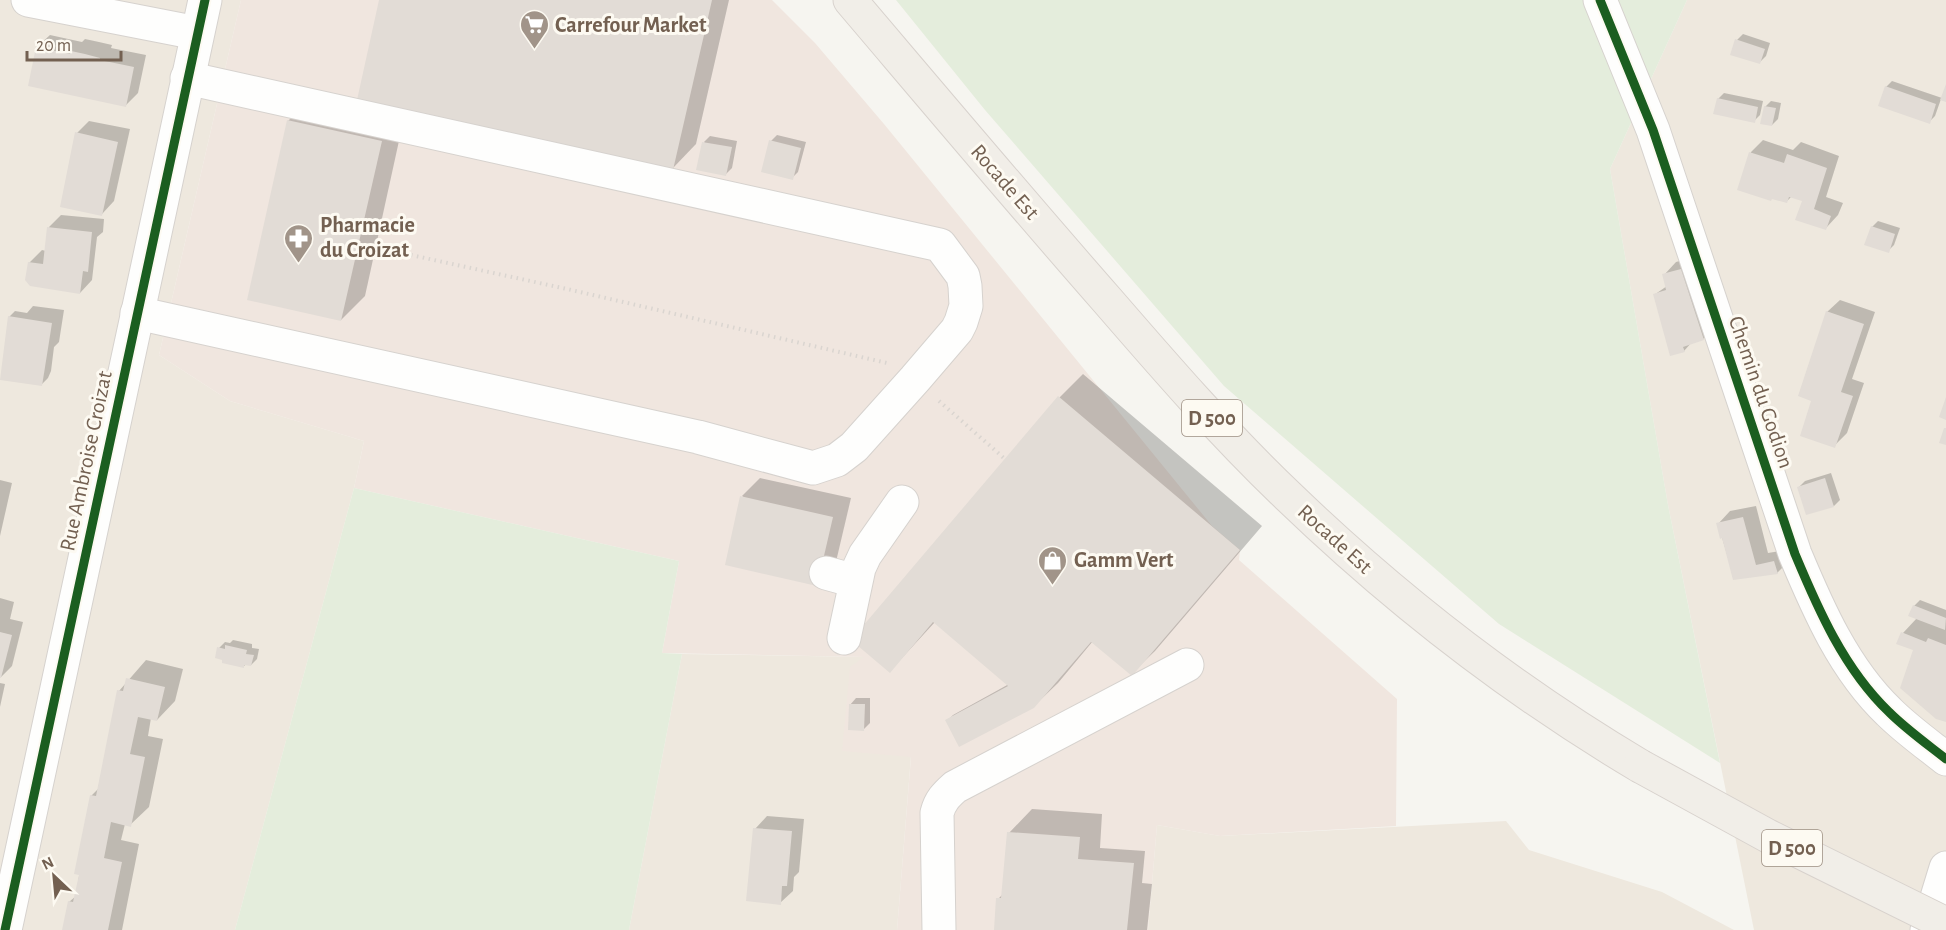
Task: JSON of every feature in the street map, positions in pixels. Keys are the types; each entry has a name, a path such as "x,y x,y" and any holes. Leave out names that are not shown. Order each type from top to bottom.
{"main road":[{"name":"Rocade Est","path":"849,0 1206,412 1288,497 1426,619 1513,683 1640,766 1779,841 1946,924"}],"street":[{"path":"28,0 198,33"},
{"name":"Rue Ambroise Croizat","path":"5,930 205,0"},
{"name":"Chemin du Godion","path":"1600,0 1653,130 1795,554 1814,599 1844,655 1875,697 1889,712 1946,759"},
{"path":"137,313 698,437 813,468 829,464 844,456 869,432 957,330 966,306 963,276 940,245 187,78"},
{"path":"844,638 841,577 865,555 902,502"},
{"path":"939,930 937,813 939,804 945,795 955,787 1187,665"},
{"path":"1927,930 1946,868"}],"path":[{"path":"411,255 876,360 901,368 1005,459"}],"shaded area":[{"path":"0,0 241,0 159,355 230,401 364,441 354,488 235,930 0,930"},
{"path":"241,0 772,0 815,43 884,124 1212,526 1240,550 1239,560 1397,699 1396,826 1220,836 1157,825 1148,930 897,930 911,757 842,751 850,667 864,657 662,653 679,561 354,488 364,441 230,401 159,355"},
{"path":"1687,0 1946,0 1946,930 1754,930 1668,505 1610,169"},
{"path":"682,654 865,657 911,756 897,930 629,930"},
{"path":"1506,821 1529,850 1662,892 1734,930 1148,930 1157,825 1220,836"}],"green space":[{"path":"896,0 1687,0 1610,169 1668,505 1720,763 1499,624 1224,386 985,110"},
{"path":"354,488 679,561 662,653 682,654 629,930 235,930"}],"building":[{"name":"Carrefour Market","path":"379,0 712,0 673,170 357,100"},
{"path":"1735,39 1765,49 1760,64 1730,55"},
{"path":"36,47 70,54 71,51 134,67 126,107 28,86"},
{"path":"1946,84 1946,102 1940,100"},
{"path":"1885,86 1936,104 1930,124 1878,106"},
{"path":"1717,98 1758,107 1755,123 1713,114"},
{"path":"1764,106 1776,108 1772,126 1760,124"},
{"path":"287,120 382,141 341,321 247,300"},
{"path":"75,132 118,142 102,216 60,207"},
{"path":"769,140 801,148 793,180 761,172"},
{"path":"702,142 732,147 726,176 696,170"},
{"path":"1749,152 1784,163 1787,154 1827,168 1814,209 1831,216 1826,230 1795,220 1802,201 1789,197 1787,203 1772,199 1771,201 1737,190"},
{"path":"1871,226 1895,234 1889,253 1864,245"},
{"path":"47,227 92,232 88,272 83,271 80,294 30,286 25,280 28,262 43,264"},
{"path":"1681,269 1704,340 1683,347 1685,352 1670,356 1653,294 1666,290 1662,274"},
{"path":"1826,311 1864,324 1841,392 1853,396 1835,448 1800,436 1811,401 1798,396"},
{"path":"8,316 52,323 42,386 0,380"},
{"name":"Gamm Vert","path":"1058,396 1240,550 1132,676 1091,642 1034,708 959,747 945,720 1008,686 933,622 890,673 851,640"},
{"path":"1946,397 1946,420 1939,417"},
{"path":"1944,428 1946,428 1946,445 1939,443"},
{"path":"1825,478 1834,507 1806,515 1797,487"},
{"path":"740,496 833,517 817,586 725,565"},
{"path":"1743,517 1756,565 1774,561 1778,574 1733,580 1716,523"},
{"path":"1913,605 1946,618 1945,630 1908,616"},
{"path":"0,632 12,635 1,678 0,678"},
{"path":"1901,632 1926,642 1928,638 1946,645 1946,722 1936,719 1900,688 1913,650 1896,644"},
{"path":"225,645 247,650 246,654 254,655 251,666 244,665 244,668 222,663 222,660 215,658 217,647 225,649"},
{"path":"126,678 165,687 157,721 138,717 130,754 145,757 131,827 111,822 104,858 122,862 108,930 62,930 68,901 73,902 79,875 74,874 90,795 96,796 117,690 123,691"},
{"path":"849,704 865,704 864,731 848,730"},
{"path":"753,828 792,831 787,886 782,886 781,905 746,901"},
{"path":"1007,832 1080,837 1078,859 1134,863 1127,930 994,930 996,898 1001,898"}],"cycle path":[{"path":"5,930 205,0"},
{"path":"1600,0 1653,130 1795,554 1813,596 1846,658 1873,695 1902,724 1946,759"}],"place":[{"name":"Carrefour Market","path":"534,50"},
{"name":"Pharmacie du Croizat","path":"299,264"},
{"name":"Gamm Vert","path":"1053,586"}]}
